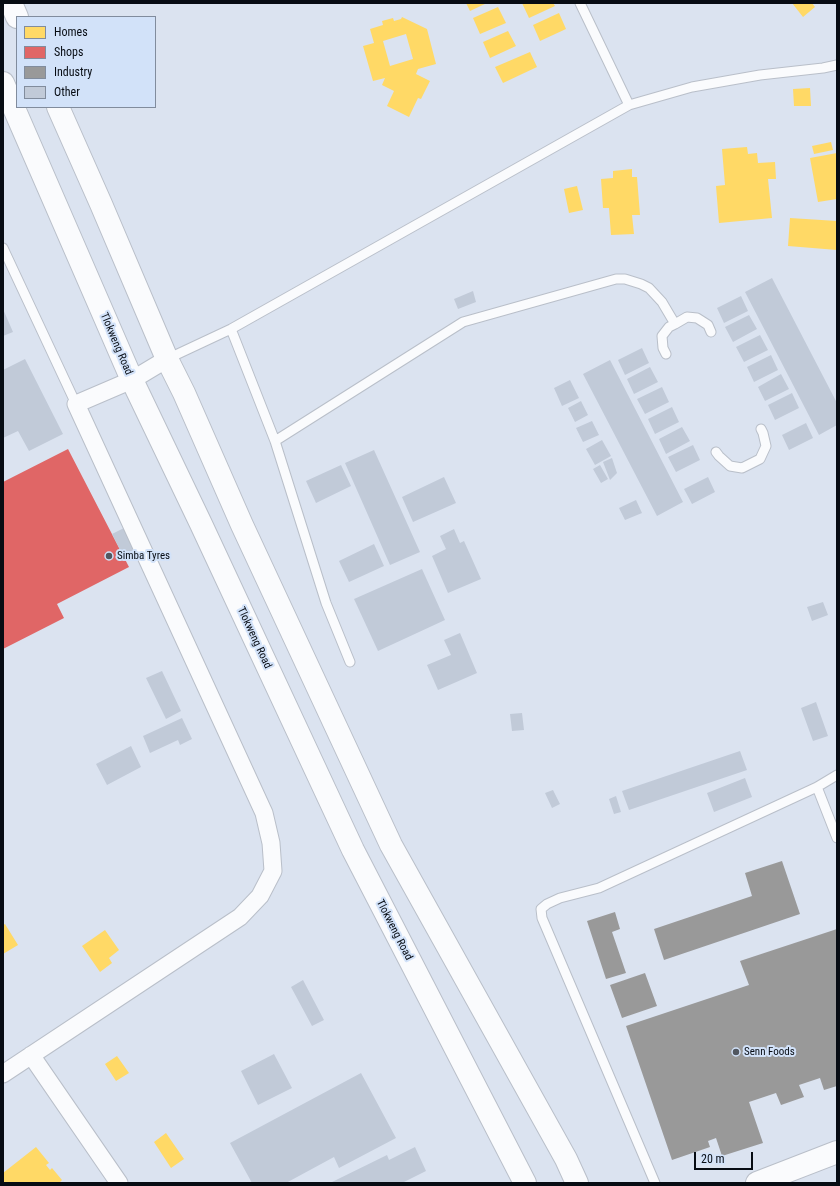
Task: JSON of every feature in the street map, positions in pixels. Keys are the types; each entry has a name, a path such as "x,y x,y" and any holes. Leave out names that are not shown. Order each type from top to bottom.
{"main road":[{"path":"11,3 17,16"},
{"name":"Tlokweng Road","path":"3,83 132,380 353,850 525,1183"},
{"path":"58,108 102,204 167,358 242,525 391,845 566,1160 577,1183"},
{"path":"757,1183 837,1152"},
{"path":"566,1160 582,1183"}],"street":[{"path":"3,1074 240,917 260,896 273,871 271,843 264,813 76,404 132,380 167,358"},
{"path":"30,1055 119,1183"}],"lane":[{"path":"580,3 629,105"},
{"path":"167,358 231,329 629,105 692,87 760,75 837,65"},
{"path":"3,248 76,404"},
{"path":"274,441 463,322 616,279 641,284 649,288 662,302 675,324"},
{"path":"666,354 663,348 662,336 669,327 687,318 697,318 708,325 711,332"},
{"path":"231,329 274,441 326,603 350,662"},
{"path":"716,452 730,466 742,468 760,459 766,446 764,433 761,429"},
{"path":"655,1183 542,918 541,910 547,904 560,898 599,888 817,787 837,775"},
{"path":"817,787 837,838"}],"building: Homes":[{"path":"466,3 487,3 470,11"},
{"path":"522,3 553,3 555,6 529,18"},
{"path":"792,3 812,3 815,7 803,17"},
{"path":"498,7 506,23 480,34 473,18"},
{"path":"559,13 566,29 540,41 533,25"},
{"path":"402,17 427,29 436,64 418,69 416,74 430,81 421,99 418,98 409,117 387,106 394,91 382,85 385,78 373,81 363,46 374,43 370,29 383,25 382,21 393,18 394,21 401,19","holes":["406,34 413,59 390,66 383,41"]},
{"path":"508,31 516,46 490,58 483,42"},
{"path":"530,52 537,67 503,83 495,67"},
{"path":"810,88 811,106 794,106 793,89"},
{"path":"831,142 833,150 814,154 812,146"},
{"path":"747,147 748,154 757,153 758,163 775,162 776,179 768,179 772,218 719,223 716,186 725,185 722,149"},
{"path":"837,153 837,199 818,202 810,158"},
{"path":"632,169 632,177 637,177 640,215 632,215 634,234 611,235 609,208 603,208 601,179 613,178 613,171"},
{"path":"577,186 583,210 569,213 564,189"},
{"path":"790,218 837,221 837,250 788,246"},
{"path":"5,924 18,945 3,954 3,925"},
{"path":"105,930 119,950 109,958 112,963 100,972 82,946"},
{"path":"117,1056 129,1073 116,1081 105,1064"},
{"path":"166,1133 184,1159 171,1168 154,1142"},
{"path":"36,1147 49,1163 46,1165 50,1170 52,1168 62,1180 59,1183 3,1183 3,1173"}],"building: Shops":[{"path":"68,449 129,567 57,604 64,618 3,649 3,482"}],"building: Industry":[{"path":"782,861 800,914 664,960 654,929 752,896 745,873"},
{"path":"615,912 620,929 612,932 626,973 606,979 587,921"},
{"name":"Senn Foods","path":"837,929 837,1086 824,1090 820,1078 799,1085 804,1097 781,1105 776,1093 749,1102 763,1143 722,1156 716,1138 708,1141 710,1147 672,1160 626,1026 749,985 740,961"},
{"path":"645,973 657,1006 622,1018 610,985"}],"building: Other":[{"path":"772,278 837,403 837,425 819,435 745,292"},
{"path":"473,291 476,302 458,309 454,299"},
{"path":"741,296 748,311 724,323 717,308"},
{"path":"3,309 13,332 3,336"},
{"path":"749,315 757,329 733,342 725,327"},
{"path":"760,335 768,350 744,362 736,347"},
{"path":"642,348 649,363 625,375 618,360"},
{"path":"771,355 778,370 754,382 747,367"},
{"path":"25,359 63,434 29,451 18,431 3,438 3,370"},
{"path":"610,360 683,502 657,516 583,374"},
{"path":"650,367 658,382 634,394 627,379"},
{"path":"781,374 789,389 765,401 758,387"},
{"path":"570,380 579,398 562,406 554,388"},
{"path":"662,387 669,402 645,414 637,399"},
{"path":"792,393 799,408 775,420 768,405"},
{"path":"581,401 588,415 575,422 568,408"},
{"path":"672,407 679,422 655,434 648,419"},
{"path":"592,421 599,435 583,442 576,428"},
{"path":"806,423 813,438 789,450 782,435"},
{"path":"682,427 690,441 666,454 659,439"},
{"path":"602,440 611,456 595,465 586,449"},
{"path":"693,445 700,460 676,472 668,457"},
{"path":"374,450 420,552 390,565 345,463"},
{"path":"612,458 617,473 610,480 603,462"},
{"path":"341,465 351,486 316,503 306,481"},
{"path":"600,465 608,479 601,483 593,469"},
{"path":"444,477 456,503 413,522 402,497"},
{"path":"708,477 715,492 692,504 684,489"},
{"path":"636,500 642,513 625,520 619,508"},
{"path":"128,526 141,552 125,560 112,534"},
{"path":"454,529 460,543 464,541 481,579 448,593 432,556 446,549 440,536"},
{"path":"374,544 384,566 349,582 339,561"},
{"path":"422,569 445,620 378,651 354,599"},
{"path":"823,602 828,615 812,621 807,607"},
{"path":"460,633 477,673 438,690 427,665 451,655 444,640"},
{"path":"162,671 181,711 166,719 146,678"},
{"path":"816,702 828,736 813,741 801,708"},
{"path":"522,713 524,730 512,731 510,714"},
{"path":"182,718 192,739 180,745 178,740 150,753 143,736"},
{"path":"131,746 141,767 107,785 96,764"},
{"path":"740,751 747,770 629,810 622,791"},
{"path":"745,778 752,797 714,812 707,793"},
{"path":"553,790 560,804 552,808 545,793"},
{"path":"616,796 621,812 614,814 609,799"},
{"path":"303,980 324,1020 312,1026 291,987"},
{"path":"274,1054 292,1088 258,1105 241,1071"},
{"path":"361,1073 396,1138 339,1168 334,1157 286,1183 252,1183 230,1143"},
{"path":"415,1147 426,1171 402,1183 330,1183 387,1155 389,1160"}],"place":[{"name":"Simba Tyres","path":"109,556"},
{"name":"Senn Foods","path":"736,1052"}]}
